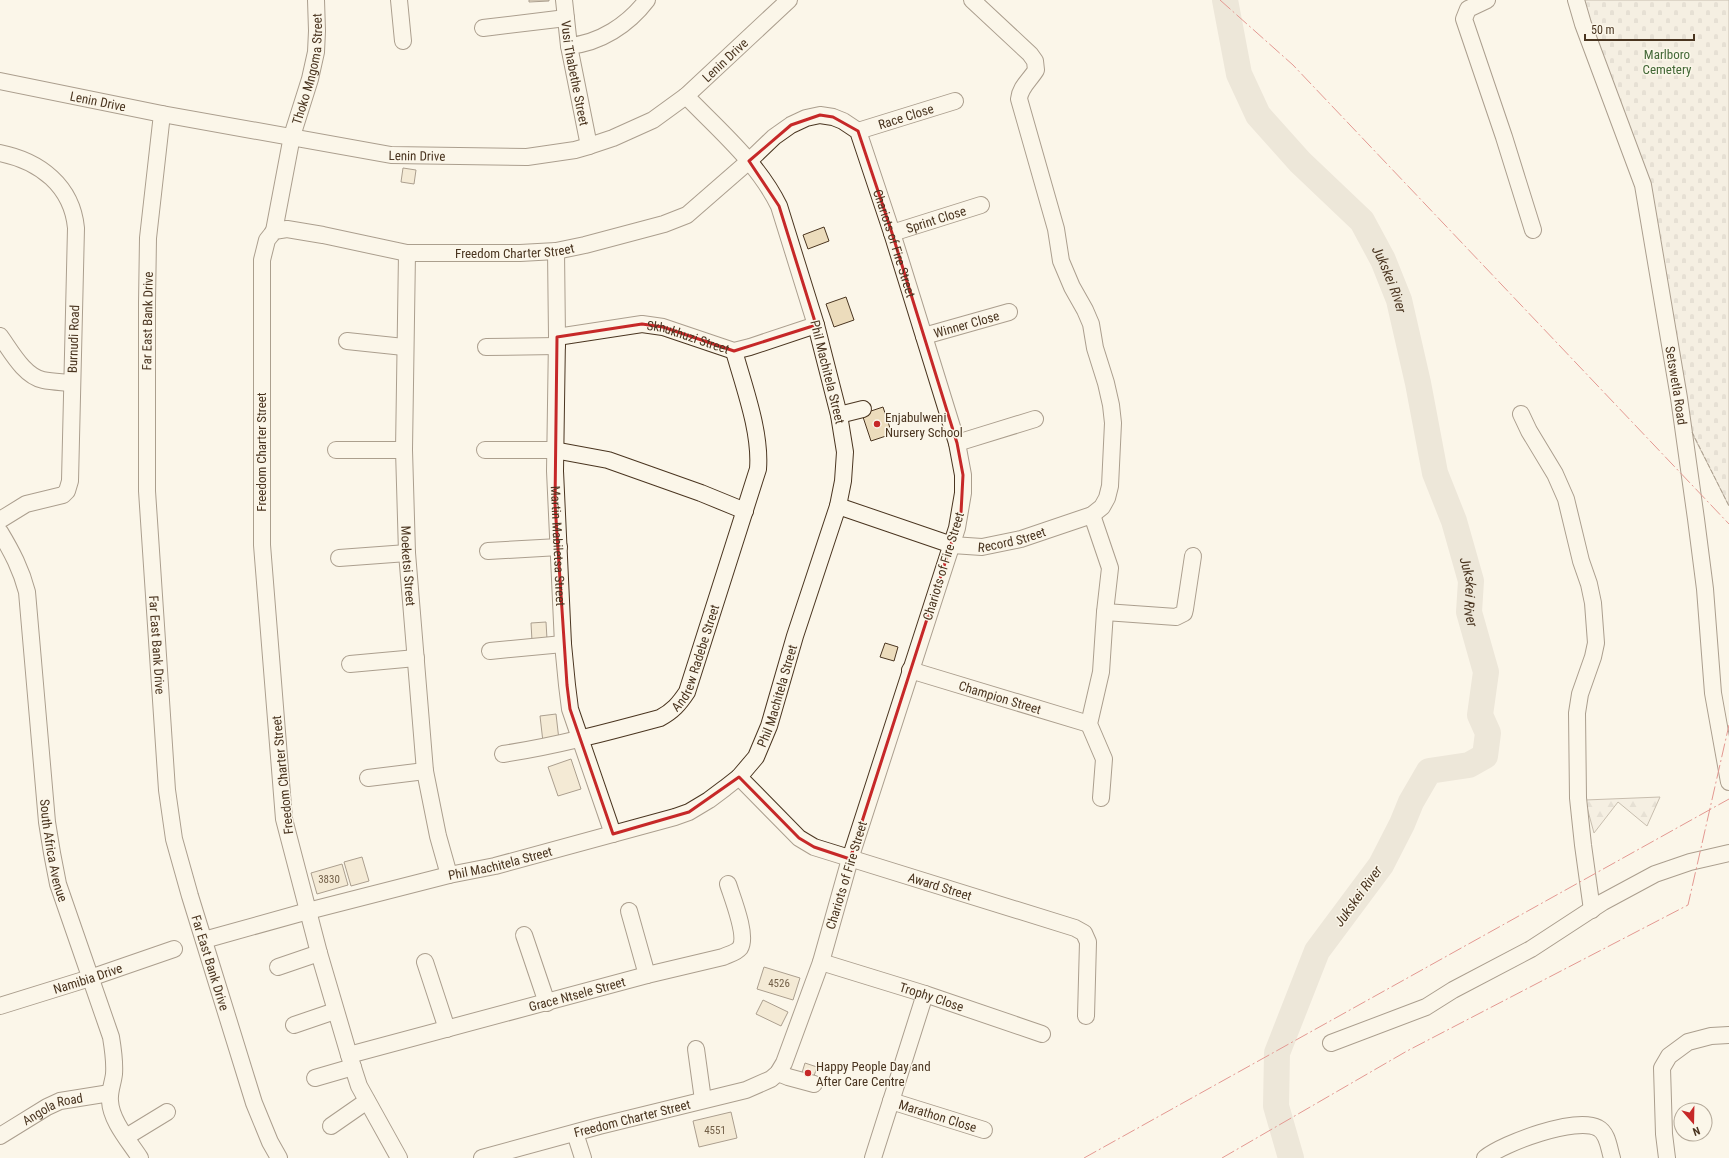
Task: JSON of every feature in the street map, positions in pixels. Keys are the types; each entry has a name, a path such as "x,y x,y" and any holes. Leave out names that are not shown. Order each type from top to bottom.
{"street":[{"name":"Thoko Mngoma Street","path":"274,231 292,136 310,79 316,52 316,0"},
{"path":"399,0 404,41"},
{"name":"Vusi Thabethe Street","path":"564,0 569,46 589,146"},
{"path":"569,46 580,45 610,34 647,0"},
{"name":"Lenin Drive","path":"0,81 162,114 292,136 391,155 527,157 575,150 589,146 653,120 686,96 789,0"},
{"path":"972,0 1030,54 1034,61 1036,70 1031,79 1020,90 1019,99 1056,229 1061,261 1072,287 1085,310 1090,324 1111,405 1112,429 1110,486 1107,498 1102,507 1092,515 1110,568 1101,672 1089,724 1104,759 1101,798"},
{"path":"1487,0 1465,4 1464,19 1467,33 1504,137 1533,230"},
{"name":"Setswetla Road","path":"1576,0 1583,24 1643,185 1679,398 1690,474 1701,555 1713,693 1729,782"},
{"path":"483,28 566,18"},
{"name":"Phil Machitela Street","path":"204,940 308,911 449,875 495,866 675,817 689,812 709,800 739,777 756,757 769,726 795,636 838,506 845,452 839,414 816,325 775,196 749,162 686,96"},
{"name":"Race Close","path":"858,131 955,101"},
{"name":"Far East Bank Drive","path":"162,114 148,238 147,491 167,790 174,839 184,877 254,1103 270,1142 279,1158"},
{"path":"749,162 774,137 791,125 806,118 820,115 833,117 843,121 858,131"},
{"name":"Chariots of Fire Street","path":"778,1073 789,1052 820,962 850,859 910,670 952,545 960,513 963,493 963,475 957,443 892,233 858,131"},
{"name":"Burnudi Road","path":"0,153 26,160 48,174 59,186 70,202 75,214 76,228 71,383 70,481 67,491 63,495 56,498 26,504 0,520"},
{"name":"Freedom Charter Street","path":"398,1158 367,1101 351,1061 335,1011 284,819 262,545 262,260 267,240 274,231 287,229 407,253 520,253 556,251 614,238 670,222 687,215 749,162"},
{"name":"Sprint Close","path":"892,233 981,205"},
{"name":"Martin Mabiletsa Street","path":"556,251 557,342 554,450 555,504 559,547 563,644 570,709 613,834"},
{"name":"Moeketsi Street","path":"407,253 404,347 404,450 407,553 425,771 438,836 449,875"},
{"name":"Winner Close","path":"924,336 1009,312"},
{"name":"Skhukhuzi Street","path":"486,348 557,342 642,324 663,327 734,351 816,325"},
{"path":"0,336 33,377 42,380 71,383"},
{"path":"347,341 404,347"},
{"name":"Andrew Radebe Street","path":"502,754 544,748 580,740 660,718 671,712 679,705 687,692 758,469 759,456 756,431 734,351"},
{"path":"839,414 863,409"},
{"path":"1521,414 1529,432 1555,474 1566,500 1593,603 1596,643 1593,657 1580,694 1577,713 1578,798 1592,910"},
{"path":"957,443 1035,419"},
{"path":"336,450 404,450"},
{"path":"485,450 554,450 608,460 701,493 745,511"},
{"name":"Record Street","path":"838,506 952,545 982,547 1021,539 1092,515"},
{"name":"South Africa Avenue","path":"0,532 16,558 27,592 47,822 58,884 111,1037 114,1056 114,1074 110,1093 112,1109 117,1123 140,1158"},
{"path":"488,551 559,547"},
{"path":"339,558 407,553"},
{"path":"1105,612 1176,617 1180,616 1185,609 1193,556"},
{"path":"490,651 563,644"},
{"path":"350,664 416,658"},
{"name":"Champion Street","path":"910,670 1089,724"},
{"path":"368,778 425,771"},
{"name":"Award Street","path":"739,777 799,838 814,848 1080,930 1087,937 1088,942 1086,1016"},
{"path":"1331,1043 1426,1007 1453,990 1531,948 1630,886 1655,874 1690,862 1729,853"},
{"name":"Grace Ntsele Street","path":"315,1078 351,1061 447,1029 735,952 740,947 742,938 741,929 728,884"},
{"path":"629,911 647,975"},
{"path":"524,935 547,1003"},
{"name":"Namibia Drive","path":"0,1006 174,950"},
{"path":"278,967 319,953"},
{"path":"425,962 447,1029"},
{"name":"Trophy Close","path":"820,962 925,994 1042,1034"},
{"path":"873,1158 925,994"},
{"path":"294,1025 335,1011"},
{"path":"1667,1158 1664,1134 1662,1068 1670,1056 1688,1042 1711,1036 1729,1035"},
{"path":"696,1049 703,1100"},
{"path":"778,1073 814,1084"},
{"name":"Freedom Charter Street","path":"482,1158 526,1152 575,1133 746,1090 761,1085 778,1073"},
{"name":"Angola Road","path":"0,1136 47,1107 60,1101 110,1093"},
{"path":"330,1126 367,1101"},
{"name":"Marathon Close","path":"891,1101 984,1130"},
{"path":"126,1137 167,1112"},
{"path":"1485,1158 1493,1152 1541,1133 1557,1128 1583,1125 1599,1128 1604,1133 1612,1158"},
{"path":"575,1133 583,1158"}],"highlighted area":[{"path":"820,115 833,117 858,131 892,233 957,443 963,475 961,513 850,859 814,847 799,838 739,777 689,812 613,834 570,709 567,685 555,504 557,337 642,324 663,327 734,351 816,325 779,206 749,161 791,125"}],"green space":[{"name":"Marlboro Cemetery","path":"1578,0 1729,0 1729,506 1692,433 1644,180"},
{"path":"1660,797 1647,826 1618,802 1594,833 1585,800"}],"building":[{"path":"529,0 549,0 549,1 529,2"},
{"path":"403,168 416,170 414,184 401,182"},
{"path":"824,227 829,241 808,249 803,235"},
{"path":"846,297 854,320 834,327 826,304"},
{"name":"Enjabulweni Nursery School","path":"883,407 892,434 871,441 862,414"},
{"path":"546,622 547,639 532,641 531,623"},
{"path":"885,643 898,647 894,661 880,657"},
{"path":"556,714 559,740 543,742 540,716"},
{"path":"571,759 581,789 558,796 548,767"},
{"path":"362,857 369,881 351,886 344,862"},
{"path":"342,864 348,885 317,894 311,873"},
{"path":"764,967 800,978 793,1000 757,989"},
{"path":"763,1000 788,1012 781,1026 756,1014"},
{"name":"Happy People Day and After Care Centre","path":"805,1063 817,1067 812,1082 800,1079"},
{"path":"731,1112 737,1138 699,1147 693,1121"}],"waterway":[{"name":"Jukskei River","path":"1225,0 1239,74 1258,115 1300,162 1362,221 1383,260 1399,300 1418,383 1435,473 1454,521 1471,581 1469,612 1486,672 1480,715 1488,733 1485,756 1469,765 1429,771 1411,802 1402,824 1381,865 1317,951 1277,1053 1276,1106 1291,1158"}],"fence":[{"path":"1692,432 1729,506"}],"power":[{"path":"1220,0 1293,65 1729,524"},
{"path":"1222,1158 1407,1051 1688,905 1729,725"},
{"path":"1084,1158 1729,799"}],"place":[{"name":"Enjabulweni Nursery School","path":"877,424"},
{"name":"Happy People Day and After Care Centre","path":"808,1073"}]}
